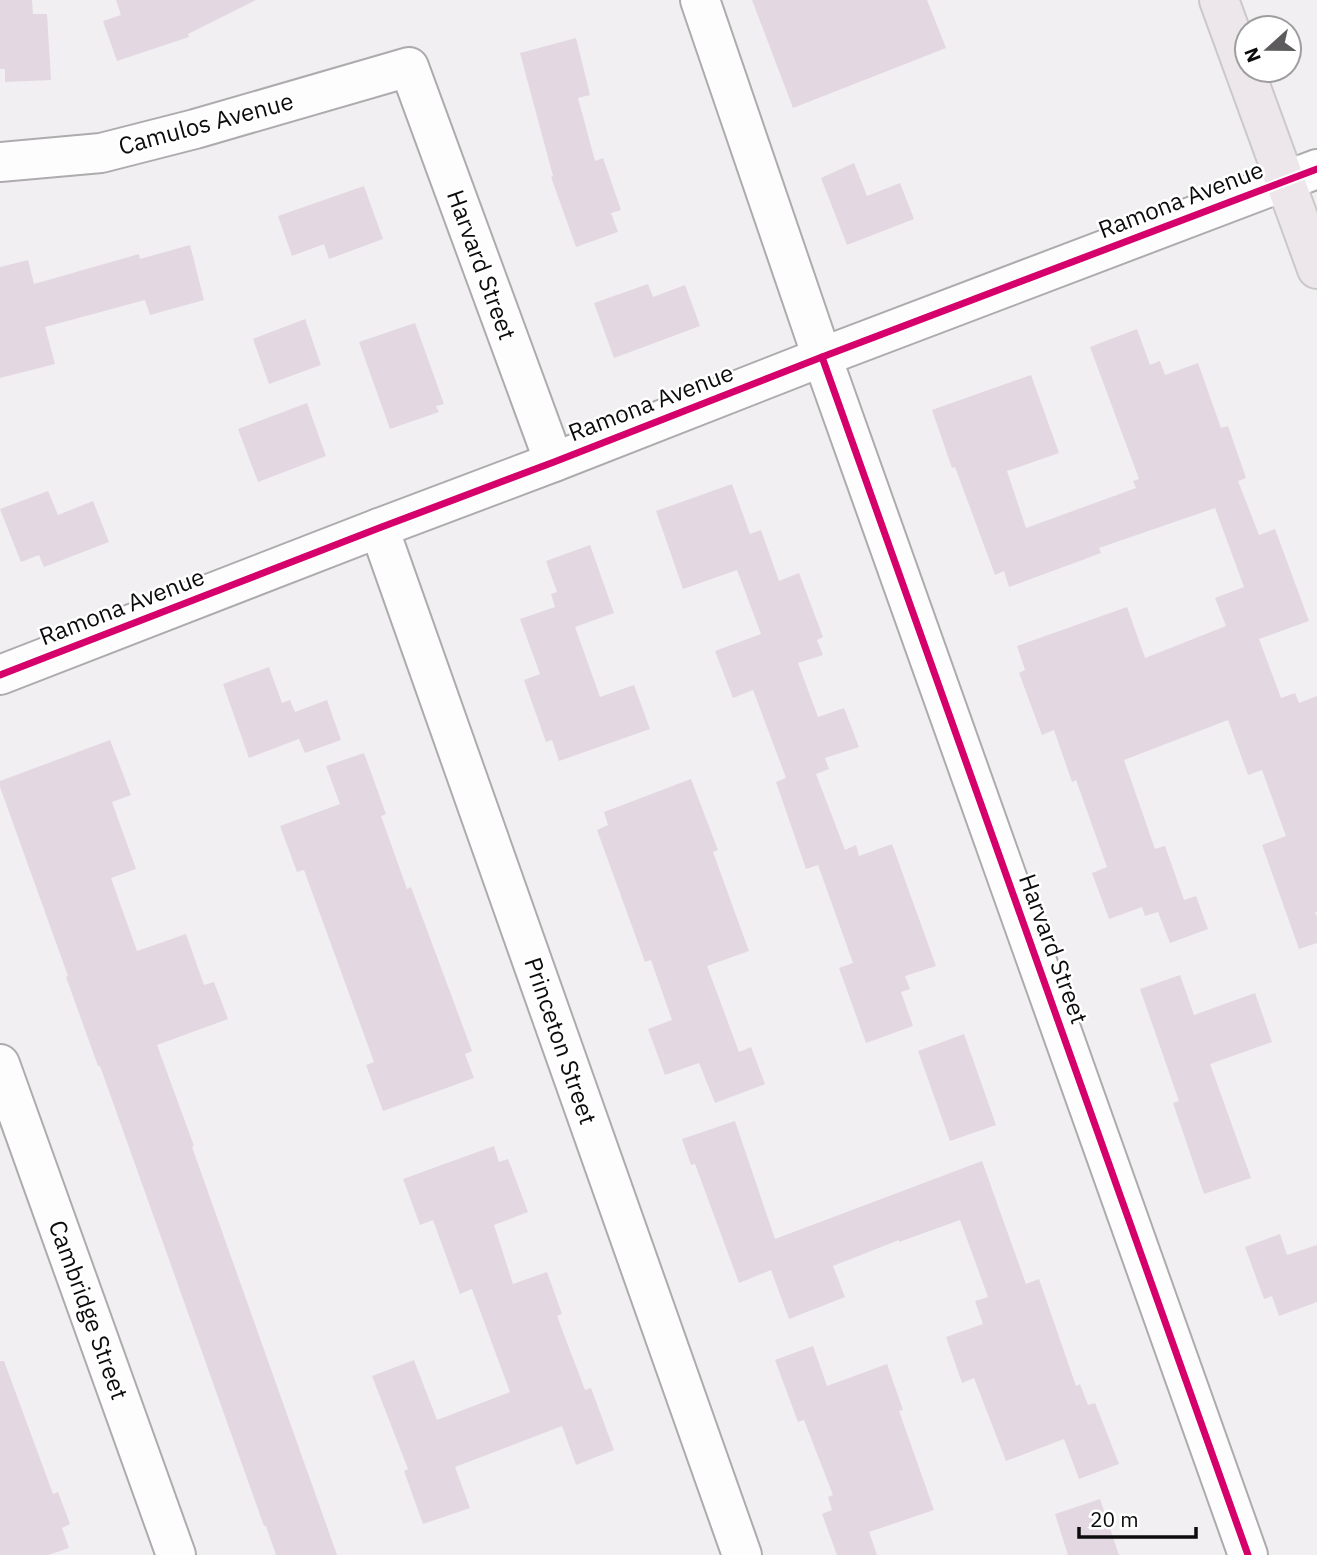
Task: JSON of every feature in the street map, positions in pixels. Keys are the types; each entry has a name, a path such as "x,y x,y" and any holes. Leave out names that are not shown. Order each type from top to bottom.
{"main road":[{"path":"1219,0 1301,175 1317,269"}],"street":[{"name":"Harvard Street","path":"700,0 821,357 1248,1555"},
{"name":"Harvard Street","path":"409,67 554,462"},
{"name":"Camulos Avenue","path":"0,162 101,153 195,129 409,67"},
{"name":"Ramona Avenue","path":"0,675 821,357 1301,175"},
{"name":"Princeton Street","path":"379,528 742,1555"},
{"name":"Cambridge Street","path":"0,1064 176,1555"}],"building":[{"path":"0,0 32,0 33,14 47,14 51,80 5,82 5,69 0,69"},
{"path":"116,0 256,0 188,34 189,37 117,61 103,21 121,15"},
{"path":"752,0 927,0 946,48 793,108"},
{"path":"576,38 590,95 578,98 595,161 603,158 621,210 611,213 618,232 576,247 551,177 553,176 520,53"},
{"path":"854,163 867,196 900,183 914,219 847,245 821,178"},
{"path":"364,186 383,239 329,259 324,244 292,256 278,216"},
{"path":"190,245 204,300 150,315 145,300 45,327 55,364 0,378 0,267 28,260 34,284 139,254 140,259"},
{"path":"648,284 653,297 685,285 700,326 614,358 594,303"},
{"path":"305,319 321,365 269,384 253,339"},
{"path":"415,323 444,404 436,406 439,412 390,429 359,342"},
{"path":"1137,329 1150,365 1160,361 1165,375 1198,363 1221,428 1228,426 1246,478 1238,481 1259,535 1275,529 1309,621 1259,639 1281,698 1295,693 1299,703 1317,696 1317,943 1299,949 1262,845 1286,836 1262,770 1248,775 1228,720 1124,760 1155,849 1165,846 1184,900 1196,896 1208,929 1170,943 1158,912 1145,916 1142,907 1109,919 1092,873 1107,867 1076,780 1072,782 1054,730 1042,735 1019,673 1025,670 1017,646 1127,607 1145,658 1226,626 1215,598 1244,587 1215,508 1099,548 1101,553 1009,587 1004,571 995,575 932,410 1031,375 1059,453 1007,471 1026,528 1136,488 1133,481 1139,479 1090,347"},
{"path":"307,403 326,456 258,482 238,429"},
{"path":"732,484 750,534 761,530 779,581 799,573 823,637 817,640 823,655 798,663 818,717 844,708 859,747 825,758 829,769 816,774 845,850 856,845 859,856 892,844 936,966 905,976 910,989 901,992 913,1026 866,1043 839,968 853,963 818,865 806,869 776,782 786,778 753,690 733,698 715,651 761,634 737,570 683,589 656,511"},
{"path":"48,491 58,515 93,501 109,542 44,567 39,555 21,562 0,509"},
{"path":"590,545 614,613 575,627 600,697 634,685 650,729 559,761 552,740 546,742 524,680 540,674 520,619 555,607 551,594 557,592 546,561"},
{"path":"269,667 282,703 290,700 295,712 327,700 341,740 305,753 299,739 249,758 223,684"},
{"path":"110,740 131,795 112,802 136,869 111,878 137,951 186,934 204,985 214,982 228,1019 157,1045 337,1555 276,1555 66,977 68,976 0,787 0,781"},
{"path":"364,753 386,814 381,816 407,889 411,887 472,1051 465,1054 474,1078 383,1111 366,1065 374,1062 304,870 297,872 280,826 340,804 326,766"},
{"path":"691,779 718,850 713,852 749,951 707,966 739,1052 751,1047 765,1084 715,1103 699,1063 665,1075 648,1029 672,1020 651,960 645,962 597,830 608,825 604,812"},
{"path":"1180,975 1194,1015 1255,993 1272,1042 1210,1064 1251,1178 1204,1194 1173,1103 1179,1101 1140,989"},
{"path":"964,1034 996,1125 950,1141 918,1051"},
{"path":"735,1121 775,1239 982,1161 1026,1284 1039,1279 1076,1386 1080,1384 1088,1405 1095,1403 1119,1464 1079,1479 1064,1439 1006,1461 974,1378 962,1383 946,1337 983,1324 975,1301 988,1297 960,1220 833,1266 845,1297 789,1319 771,1270 739,1283 695,1164 691,1165 682,1139"},
{"path":"494,1146 499,1162 508,1159 528,1212 494,1225 513,1284 547,1272 562,1314 557,1316 585,1390 591,1388 614,1450 576,1465 562,1426 455,1467 470,1508 423,1524 404,1471 408,1469 372,1376 414,1360 437,1420 510,1392 472,1289 460,1294 433,1220 420,1225 403,1179"},
{"path":"1280,1234 1287,1255 1317,1245 1317,1302 1279,1316 1272,1296 1264,1299 1245,1247"},
{"path":"813,1346 827,1386 887,1364 903,1410 899,1411 934,1510 869,1532 877,1555 837,1555 822,1514 832,1510 828,1497 833,1495 804,1420 798,1422 775,1360"},
{"path":"0,1361 4,1361 53,1494 58,1492 70,1524 62,1528 69,1548 48,1555 0,1555"},
{"path":"1100,1499 1119,1555 1068,1555 1055,1514"}],"cycle path":[{"path":"0,675 1317,169"},
{"path":"822,357 1248,1555"}]}
